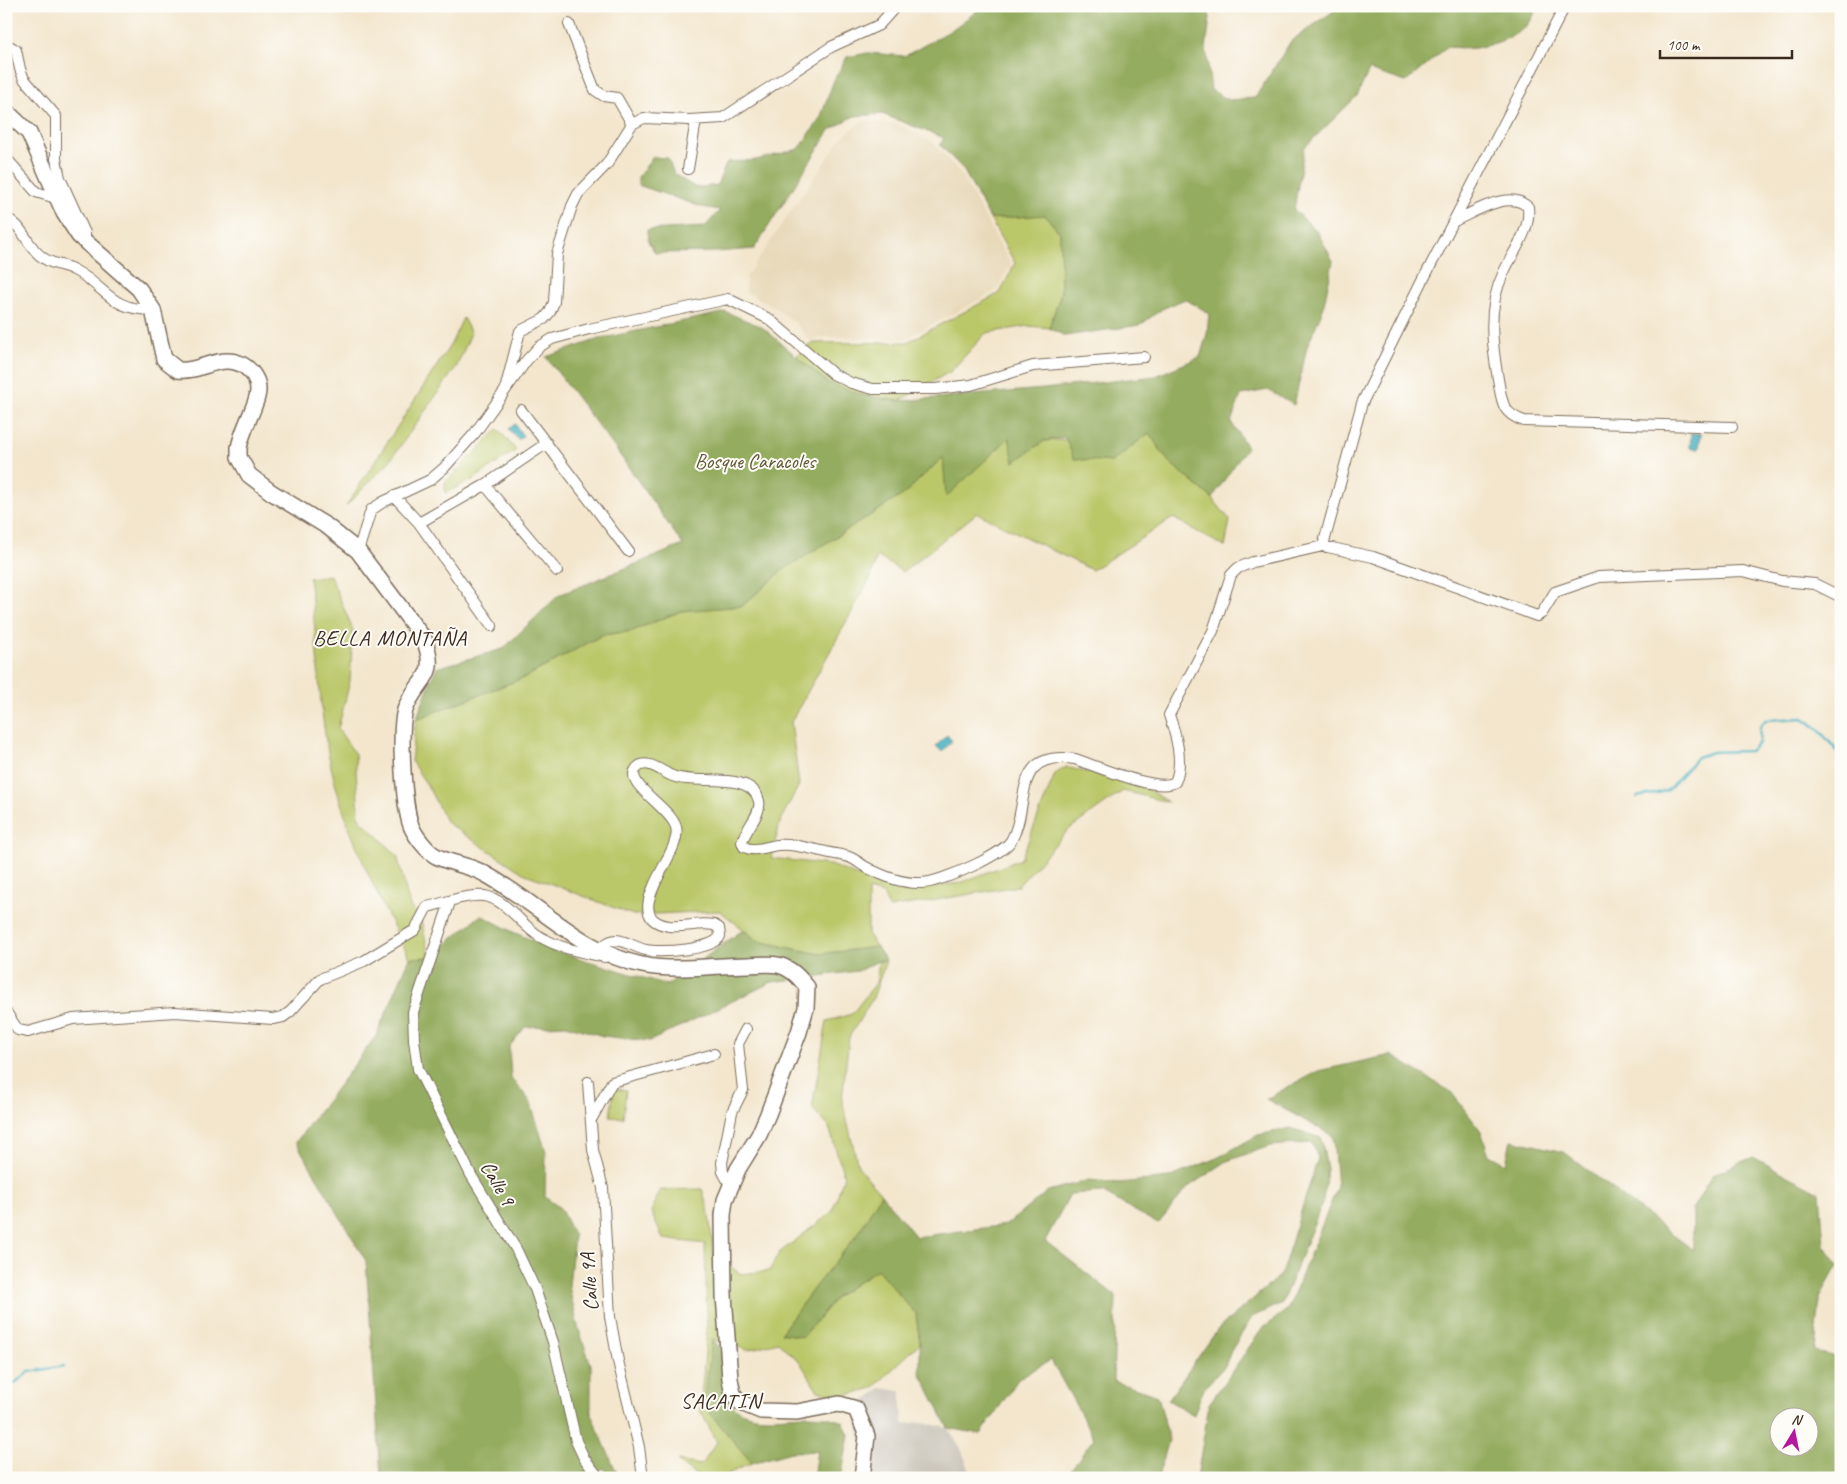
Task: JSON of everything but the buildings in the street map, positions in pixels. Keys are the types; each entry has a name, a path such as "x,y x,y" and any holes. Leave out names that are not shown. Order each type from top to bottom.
{"main road":[{"path":"6,111 29,133 67,219 83,242 139,289 153,310 164,358 170,365 178,370 186,371 231,362 245,365 252,373 257,384 258,395 241,437 239,457 242,466 249,475 261,485 328,527 358,551 424,639 430,655 431,665 426,678 406,710 403,727 406,808 413,830 434,855 484,873 599,949 640,964 670,968 714,965 778,966 797,974 807,987 806,1008 799,1032 759,1135 730,1185 723,1215 724,1295 730,1379 733,1394 741,1403 761,1412 797,1412 839,1404 856,1409 866,1436 862,1478"}],"street":[{"path":"505,390 520,331 544,319 550,312 554,302 558,254 572,206 578,194 606,164 632,124 644,118 696,120 723,118 831,47 879,24 896,6"},
{"path":"1323,546 1362,403 1565,6"},
{"path":"569,24 595,90 604,96 617,98 632,124"},
{"path":"6,44 16,50 24,79 56,116 56,159 60,178 85,233 83,242"},
{"path":"688,168 696,120"},
{"path":"6,158 36,192 59,200"},
{"path":"1454,221 1511,200 1522,201 1528,207 1527,228 1502,275 1493,306 1494,351 1502,404 1511,416 1524,421 1732,427"},
{"path":"6,218 22,231 40,256 82,274 123,306 134,310 153,310"},
{"path":"358,551 371,510 394,496 430,480 444,468 475,433 526,360 539,347 552,339 728,299 769,319 833,374 851,383 873,388 944,388 972,385 1033,366 1144,357"},
{"path":"521,410 628,551"},
{"path":"419,523 485,485 547,443"},
{"path":"485,485 557,571"},
{"path":"394,496 419,523 492,626"},
{"path":"599,949 610,941 617,940 644,950 669,952 714,943 720,936 719,928 714,925 670,926 658,923 650,916 648,905 650,893 673,849 677,830 666,811 636,785 634,775 636,769 640,766 654,766 672,776 689,782 720,780 746,785 755,792 760,801 758,811 742,842 744,847 750,850 792,846 854,857 863,865 885,876 907,883 924,883 954,875 1009,844 1015,832 1025,783 1029,773 1039,764 1063,757 1075,759 1155,785 1170,785 1175,782 1179,768 1176,740 1168,715 1213,631 1230,575 1238,568 1253,562 1323,546 1373,557 1537,616 1542,614 1555,592 1599,577 1743,571 1782,581 1814,584 1841,597"},
{"path":"6,1012 18,1030 28,1032 73,1019 175,1012 273,1019 283,1017 320,979 364,962 415,930 427,907 475,895 487,896 498,902 538,936 563,948 640,964"},
{"name":"Calle 9","path":"450,902 413,1012 418,1069 471,1175 516,1249 535,1289 553,1342 576,1441 584,1458 599,1478"},
{"path":"730,1185 722,1172 722,1163 732,1112 743,1090 738,1044 746,1029"},
{"path":"591,1121 612,1082 714,1054"},
{"name":"Calle 9A","path":"588,1082 593,1150 603,1188 610,1317 618,1361 639,1447 643,1478"}],"shaded area":[{"path":"863,120 899,125 933,142 961,174 1011,265 996,291 905,339 827,337 810,340 794,322 770,304 746,292 746,277 842,137"},
{"path":"881,1388 901,1391 903,1424 920,1422 948,1428 960,1447 973,1478 868,1478 855,1408"}],"green space":[{"name":"Bosque Caracoles","path":"984,6 1205,6 1210,17 1206,49 1211,90 1229,100 1255,98 1291,41 1341,6 1536,6 1534,15 1522,30 1504,40 1475,48 1447,47 1406,82 1369,70 1357,96 1304,148 1294,210 1317,231 1333,261 1323,309 1307,347 1294,405 1268,390 1241,395 1231,422 1247,447 1212,498 1169,462 1149,433 1112,462 1074,459 1065,437 1044,441 1014,462 1009,438 946,497 943,457 904,494 783,570 742,606 681,611 632,631 602,635 526,677 416,719 436,668 503,649 559,595 683,545 615,448 546,357 599,339 726,312 762,327 828,383 866,396 899,401 1044,389 1156,376 1200,357 1207,334 1209,313 1185,299 1162,309 1140,325 1065,336 1049,328 1061,293 1060,233 1045,215 990,219 963,169 940,145 944,138 882,114 854,116 830,130 754,249 655,253 648,241 647,230 705,227 720,210 702,207 638,185 638,177 653,157 668,158 674,174 696,188 717,185 727,162 756,160 799,149 820,119 834,80 847,57 868,53 905,56 950,31"},
{"path":"1045,215 1060,233 1061,293 1049,328 1029,326 986,333 951,371 899,401 866,396 828,383 796,356 812,343 907,342 1000,293 1015,263 990,219"},
{"path":"463,318 471,333 457,366 389,462 346,506 451,344"},
{"path":"498,429 516,450 474,479 445,493 445,482"},
{"path":"1149,433 1169,462 1212,498 1230,520 1225,547 1173,518 1092,570 977,513 903,572 877,556 871,577 791,722 799,785 781,819 771,858 830,865 896,891 960,883 1021,859 1055,774 1066,767 1144,787 1168,802 1123,791 1068,830 1018,886 889,908 883,894 868,890 868,935 877,947 819,954 758,941 720,911 633,915 523,873 447,823 427,785 411,761 416,719 526,677 602,635 632,631 681,611 742,606 783,570 904,494 944,456 946,496 1009,437 1014,462 1044,441"},
{"path":"330,575 353,630 350,681 338,729 355,754 359,818 397,855 410,906 421,921 430,957 410,958 357,848 334,779 324,729 309,578"},
{"path":"481,915 513,932 562,953 667,985 743,930 758,941 819,954 877,947 886,961 878,961 858,971 772,982 650,1041 603,1036 566,1025 525,1027 509,1047 511,1078 530,1101 546,1152 545,1197 560,1208 574,1236 569,1286 578,1327 591,1365 591,1414 619,1478 610,1478 604,1468 581,1478 381,1478 366,1261 296,1142 376,1036 410,958 430,957"},
{"path":"879,961 886,961 873,998 849,1037 842,1100 858,1166 881,1194 858,1234 817,1284 781,1333 803,1337 836,1297 877,1269 916,1314 920,1343 873,1388 844,1396 818,1391 800,1362 778,1342 748,1350 712,1339 704,1406 752,1463 720,1477 706,1479 700,1477 677,1461 701,1465 717,1442 700,1410 707,1329 705,1244 663,1239 651,1212 660,1190 702,1189 708,1208 714,1255 741,1274 769,1271 779,1253 832,1212 844,1176 829,1127 812,1108 827,1021 852,1014 876,983"},
{"path":"1391,1055 1451,1092 1481,1131 1489,1155 1506,1164 1511,1140 1564,1152 1693,1250 1693,1208 1712,1175 1753,1157 1820,1193 1824,1245 1838,1265 1820,1297 1815,1351 1841,1359 1841,1478 1197,1478 1209,1404 1262,1329 1288,1309 1337,1188 1333,1136 1266,1099 1318,1071"},
{"path":"614,1089 626,1090 623,1118 610,1116"},
{"path":"1291,1128 1321,1138 1327,1169 1323,1201 1282,1303 1252,1317 1231,1351 1225,1366 1203,1389 1194,1415 1168,1400 1218,1329 1281,1275 1318,1158 1312,1143 1270,1146 1227,1161 1188,1187 1158,1224 1102,1192 1070,1194 1045,1241 1116,1296 1113,1381 1158,1396 1169,1440 1159,1473 1160,1478 1065,1478 1094,1438 1051,1360 1019,1378 981,1434 948,1428 920,1372 920,1343 916,1314 877,1269 836,1297 803,1337 781,1333 817,1284 858,1234 881,1194 916,1237 1006,1225 1048,1191 1089,1180 1119,1183 1169,1178 1219,1157 1258,1135"},
{"path":"712,1339 720,1348 722,1354 727,1398 738,1410 756,1416 815,1415 843,1422 849,1435 841,1478 813,1478 817,1451 791,1452 752,1463 704,1406"}],"water":[{"path":"515,424 523,436 518,440 509,429"},
{"path":"1691,433 1701,434 1699,449 1690,448"},
{"path":"947,735 952,741 942,752 936,746"}],"waterway":[{"path":"1637,797 1667,791 1697,757 1712,752 1749,751 1759,743 1760,726 1766,720 1803,718 1818,729 1841,755"},
{"path":"6,1390 29,1372 64,1366"}],"district":[{"name":"BELLA MONTAÑA","path":"390,637"},
{"name":"SACATIN","path":"721,1400"}]}
